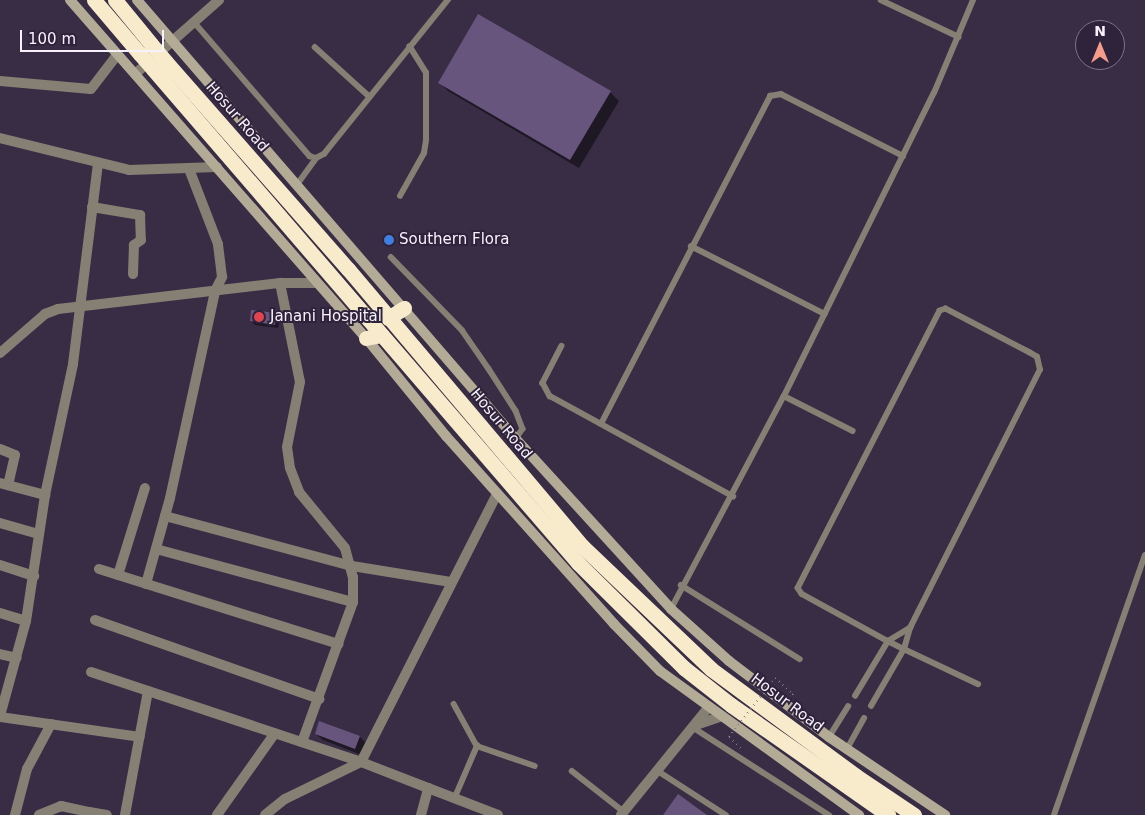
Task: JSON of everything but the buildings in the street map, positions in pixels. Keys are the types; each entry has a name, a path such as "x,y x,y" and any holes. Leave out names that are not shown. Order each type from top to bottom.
{"highway":[{"name":"Hosur Road","path":"94,0 145,49 388,318 582,546 649,612 710,668 856,776 914,815"},
{"name":"Hosur Road","path":"115,0 145,49"},
{"name":"Hosur Road","path":"160,66 382,334 578,563 640,627 731,705 888,815"},
{"path":"388,318 404,308"},
{"path":"366,338 382,334"}],"street":[{"path":"70,0 315,283 366,338 497,494 653,664 719,717 860,815"},
{"path":"137,0 174,40 296,186 516,439 671,609 729,661 829,737 944,815"},
{"path":"135,74 219,0"},
{"path":"0,81 92,89 116,54"},
{"path":"0,138 98,164 140,171 216,167"},
{"path":"98,164 78,307 73,364 45,495 26,621 17,658 4,686 0,716 140,737"},
{"path":"146,584 165,516 215,291 222,277 221,254 189,169"},
{"path":"92,206 140,215 141,240 134,245 133,274"},
{"path":"0,353 45,314 78,307 280,283 315,283"},
{"path":"280,283 300,382 287,447 290,468 299,492 345,548 352,566 353,602 319,700 302,742"},
{"path":"0,449 15,455 4,484 45,495"},
{"path":"118,575 145,488"},
{"path":"266,815 285,799 361,762 497,494"},
{"path":"165,516 352,566 451,582"},
{"path":"0,523 38,534"},
{"path":"156,549 353,602"},
{"path":"0,566 34,576"},
{"path":"99,569 339,644"},
{"path":"0,612 26,621"},
{"path":"95,620 319,700"},
{"path":"0,654 17,658"},
{"path":"91,672 361,762 498,815"},
{"path":"125,815 148,690"},
{"path":"622,813 695,727 708,708"},
{"path":"695,727 719,717"},
{"path":"16,815 27,769 50,724"},
{"path":"217,815 275,733"},
{"path":"421,815 428,788"},
{"path":"39,815 61,806 88,814 107,815"}],"lane":[{"path":"296,186 316,158 324,154 448,0"},
{"path":"881,0 959,37"},
{"path":"671,609 681,585 733,496 825,314 959,37 973,0"},
{"path":"195,23 310,156 316,158"},
{"path":"315,47 370,97"},
{"path":"400,196 424,153 426,140 426,73 410,47"},
{"path":"601,424 759,113 774,94 781,94 902,156"},
{"path":"691,246 825,314"},
{"path":"391,257 462,330 473,346 516,411 523,429 516,439"},
{"path":"871,706 904,649 910,628 1040,370 1037,357 946,309 940,311 798,588 802,594 888,641 904,649 978,684"},
{"path":"562,346 543,383 544,389 550,396 733,496"},
{"path":"784,396 853,431"},
{"path":"1054,815 1145,555"},
{"path":"681,585 800,659"},
{"path":"855,696 888,641 910,628"},
{"path":"454,704 477,746 536,766"},
{"path":"829,737 848,707"},
{"path":"847,749 864,718"},
{"path":"695,727 829,815"},
{"path":"455,797 477,746"},
{"path":"572,771 622,813"},
{"path":"658,771 726,815"}],"path":[{"path":"746,753 729,737 775,678 793,694"}],"place":[{"name":"Southern Flora","path":"389,240"},
{"name":"Janani Hospital","path":"259,317"}]}
